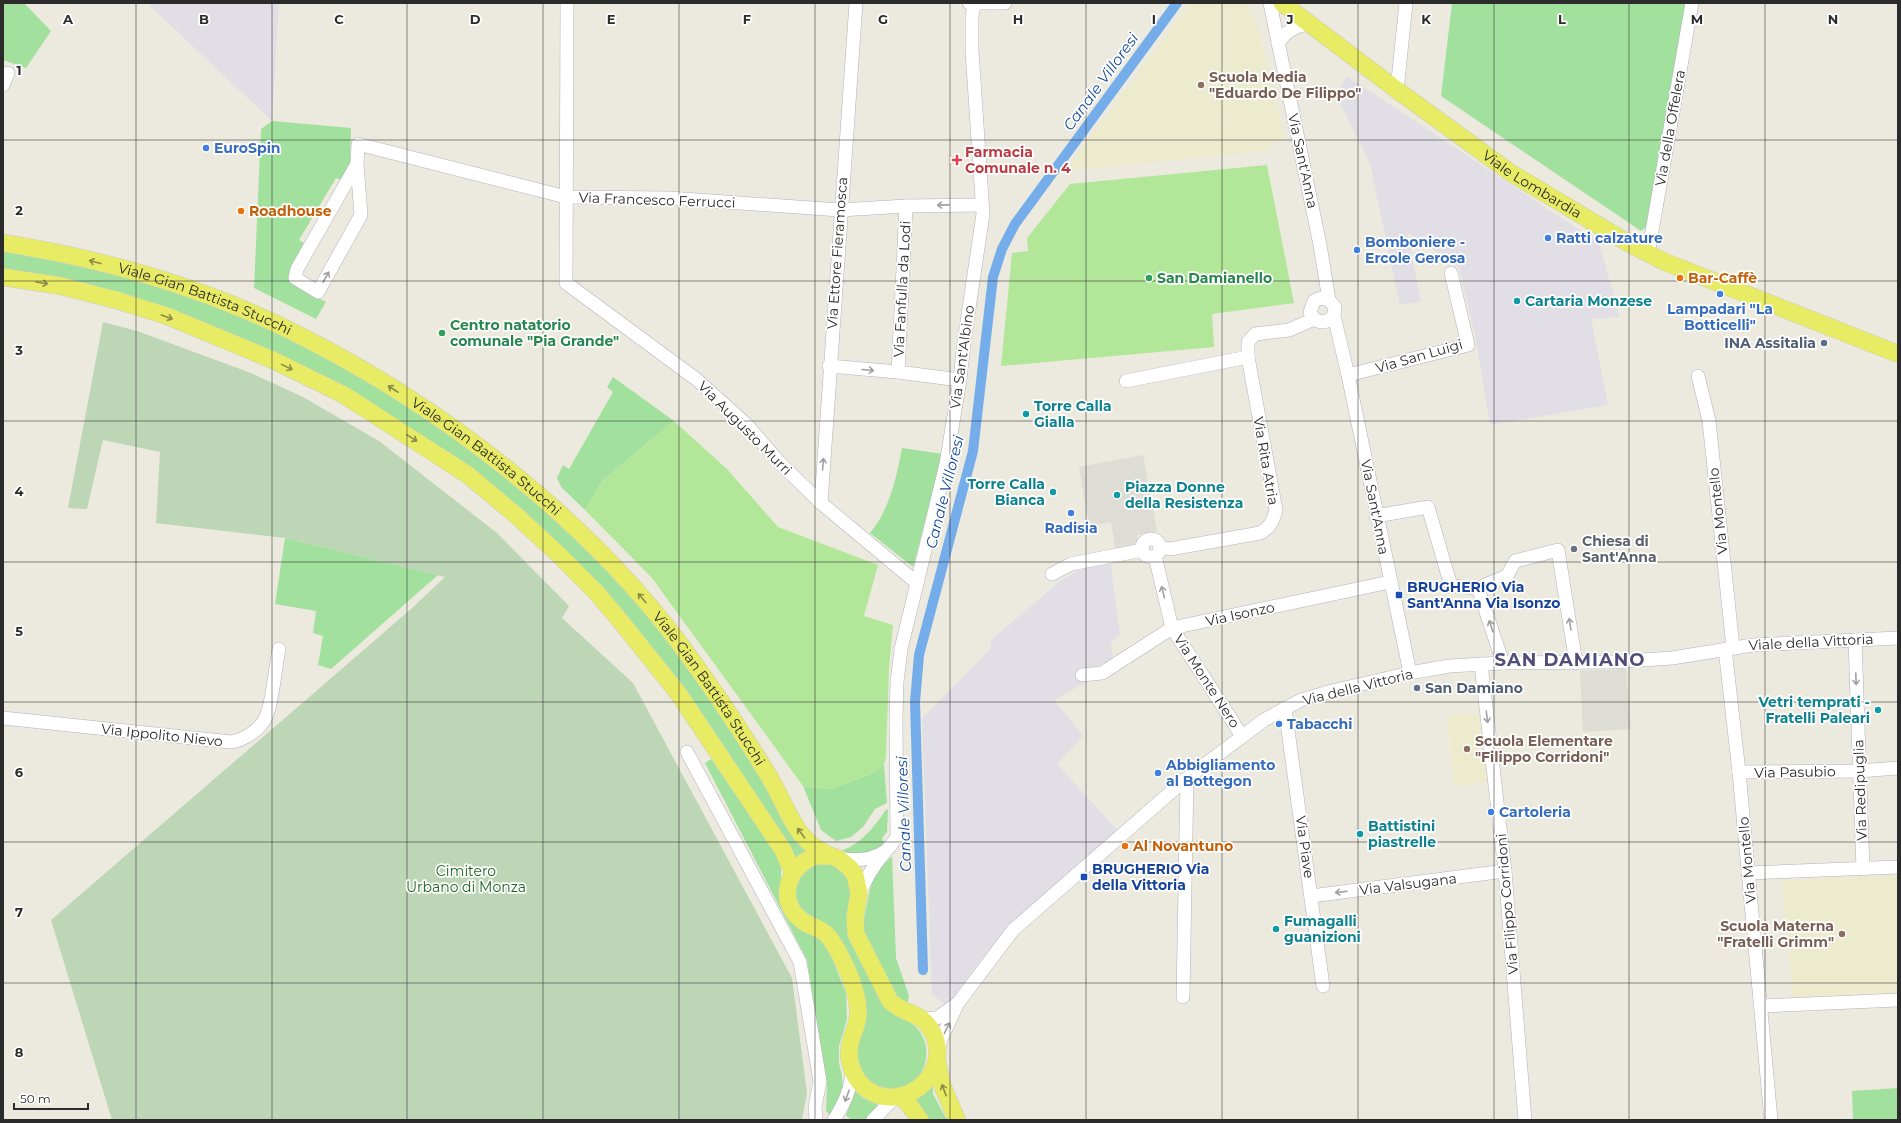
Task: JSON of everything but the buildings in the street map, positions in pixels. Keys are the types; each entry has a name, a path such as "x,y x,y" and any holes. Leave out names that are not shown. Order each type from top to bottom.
{"main road":[{"name":"Viale Lombardia","path":"1282,3 1397,90 1511,173 1648,254 1836,331 1898,354"},
{"name":"Viale Gian Battista Stucchi","path":"3,243 58,252 140,274 211,298 298,334 348,362 448,424 496,458 547,502 634,588 675,638 712,688 772,782 800,832 814,847 847,864 853,871 858,884 859,897 855,917 856,934 889,999 896,1006 922,1019 932,1032 936,1043 942,1085 957,1120"},
{"name":"Viale Gian Battista Stucchi","path":"3,276 61,286 116,300 167,316 275,361 344,395 468,475 560,555 596,592 655,663 678,693 783,850 793,873"},
{"path":"833,857 817,856 808,859 801,864 793,873 788,882 787,891 791,909 803,922 820,929 829,937 845,965 858,1004 857,1022 849,1046 852,1068 860,1083 868,1090 884,1096 898,1097 911,1093 925,1084 931,1075 937,1056"},
{"path":"898,1097 910,1106 920,1120"}],"street":[{"path":"566,197 567,3"},
{"name":"Via Ettore Fieramosca","path":"821,503 840,210 856,3"},
{"name":"Via Sant'Albino","path":"859,897 869,874 884,852 894,843 898,830 898,682 901,649 946,464 960,380 964,342 983,214 972,51 972,3 1005,3"},
{"name":"Via Sant'Anna","path":"1270,3 1320,245 1325,279 1323,300 1334,307 1317,319 1340,341 1410,673"},
{"path":"1397,90 1406,3"},
{"name":"Via della Offelera","path":"1648,254 1692,3"},
{"path":"1278,44 1281,38 1300,25 1311,24"},
{"name":"Via Francesco Ferrucci","path":"356,164 297,269 295,278 318,292 361,215 356,164 358,144 566,197 669,198 840,210 906,206 982,205"},
{"name":"Via Augusto Murri","path":"566,197 566,283 696,379 746,424 780,463 821,503 917,583"},
{"name":"Via Fanfulla da Lodi","path":"898,372 906,206"},
{"name":"Via San Luigi","path":"1348,375 1468,345 1451,273"},
{"path":"1317,319 1312,304 1323,300"},
{"name":"Via Rita Atria","path":"1052,574 1071,564 1170,549 1260,533 1268,529 1274,520 1276,510 1248,356 1248,342 1253,335 1288,330 1317,319"},
{"path":"1126,380 1248,356"},
{"path":"830,366 898,372 960,380"},
{"name":"Via Montello","path":"1698,376 1709,421 1771,1120"},
{"path":"1376,516 1428,507 1450,586 1478,588 1506,576 1515,561 1558,550 1576,663"},
{"name":"Via Monte Nero","path":"1152,551 1172,628 1242,736"},
{"name":"Via Isonzo","path":"1082,676 1102,673 1172,628 1390,582"},
{"path":"1478,588 1503,663"},
{"name":"Viale della Vittoria","path":"1729,648 1784,642 1898,638"},
{"name":"Via Redipuglia","path":"1855,640 1863,869"},
{"name":"Via della Vittoria","path":"958,1003 1009,935 1059,889 1187,778 1242,736 1285,708 1311,696 1410,673 1449,666 1503,663 1576,663 1603,666 1672,658 1729,648"},
{"name":"Via Ippolito Nievo","path":"3,718 231,742 239,741 255,731 266,718 279,649"},
{"name":"Via Filippo Corridoni","path":"1481,664 1505,871 1525,1120"},
{"name":"Via Piave","path":"1285,708 1323,986"},
{"path":"687,752 800,962 820,1081 816,1107 816,1120"},
{"name":"Via Pasubio","path":"1739,772 1859,771 1898,768"},
{"path":"1183,998 1187,778"},
{"path":"833,857 850,860 865,859 875,857 884,852"},
{"path":"1748,873 1898,867"},
{"name":"Via Valsugana","path":"1311,896 1505,871"},
{"path":"1760,1006 1898,1000"},
{"path":"922,1019 937,1018 958,1003"},
{"path":"937,1056 941,1039 958,1003"},
{"path":"818,1097 820,1111 826,1118 837,1120 847,1097 852,1068"},
{"path":"873,1120 898,1097"}],"shaded area":[{"path":"147,3 279,3 272,121"},
{"name":"Scuola Media \"Eduardo De Filippo\"","path":"1190,3 1248,3 1259,30 1285,140 1269,142 1270,150 1065,171"},
{"path":"1347,76 1599,243 1620,317 1591,319 1608,405 1490,425 1475,335 1459,267 1407,232 1421,302 1400,305 1370,164 1336,94"},
{"name":"Piazza Donne della Resistenza","path":"1143,455 1157,531 1137,535 1139,548 1116,552 1111,522 1089,526 1079,467"},
{"path":"1110,560 1120,635 1111,643 1113,660 1084,671 1085,683 1054,700 1083,736 1057,764 1120,833 1025,913 982,958 947,1005 932,995 922,719 991,648 991,640 1059,582 1084,566"},
{"path":"1626,669 1631,729 1583,732 1580,671"},
{"name":"Scuola Elementare \"Filippo Corridoni\"","path":"1480,713 1487,782 1454,786 1447,716"},
{"name":"Scuola Materna \"Fratelli Grimm\"","path":"1898,875 1898,995 1793,999 1781,880"}],"green space":[{"path":"3,3 24,3 51,31 26,68 3,60"},
{"path":"1452,3 1686,3 1650,224 1641,231 1441,96"},
{"path":"272,121 351,128 350,166 343,181 336,178 299,240 306,244 291,283 326,302 316,319 254,288 261,129"},
{"name":"San Damianello","path":"1267,165 1294,303 1212,314 1214,347 1001,366 1012,253 1028,251 1027,238 1070,184"},
{"path":"3,248 26,251 169,289 246,318 284,335 412,406 528,493 600,561 676,648 740,741 807,851 794,860 584,573 351,393 91,286 3,268"},
{"name":"Cimitero Urbano di Monza","path":"103,322 137,331 251,373 303,397 379,441 497,533 569,606 562,618 633,683 792,978 807,1093 802,1120 112,1120 51,920 411,609 445,577 285,538 156,523 160,452 103,440 87,509 68,508"},
{"path":"613,377 674,421 603,480 585,510 561,487 557,478 563,465 569,469 613,392 607,387"},
{"path":"674,421 727,469 778,527 878,565 864,616 893,625 889,668 886,757 884,765 869,775 830,789 803,786 652,578 585,510 603,480"},
{"path":"902,448 943,454 913,567 870,533 877,524 887,504 898,470"},
{"path":"285,538 438,575 331,669 318,665 323,636 313,633 316,611 275,604"},
{"path":"711,759 775,851 781,868 781,881 831,956 846,993 847,1019 839,1046 839,1063 842,1075 843,1091 830,1116 826,1111 827,1086 807,960 705,763"},
{"path":"884,765 887,803 875,809 863,827 851,837 836,841 821,830 803,786 830,789 869,775"},
{"path":"888,809 887,832 882,838 884,843 880,848 870,853 841,856 841,851 855,844 861,839 872,829"},
{"path":"892,856 896,958 909,996 908,1001 904,1004 894,993 862,928 873,875"},
{"path":"821,863 830,864 846,873 853,889 847,915 848,934 885,1007 918,1029 925,1043 926,1060 924,1068 914,1082 906,1087 891,1091 861,1079 842,941 830,927 810,915 799,906 797,899 796,892 801,875 810,867"},
{"path":"933,1087 933,1094 947,1120 926,1120 911,1102 922,1096"},
{"path":"1898,1088 1898,1120 1853,1120 1852,1091"},
{"path":"855,1091 863,1098 880,1106 865,1120 851,1120 846,1115"}],"waterway":[{"name":"Canale Villoresi","path":"923,970 915,702 919,655 973,451 993,277 1002,249 1015,224 1177,3"}],"place":[{"name":"Scuola Media \"Eduardo De Filippo\"","path":"1201,85"},
{"name":"EuroSpin","path":"206,148"},
{"name":"Farmacia Comunale n. 4","path":"957,160"},
{"name":"Roadhouse","path":"241,211"},
{"name":"Ratti calzature","path":"1548,238"},
{"name":"Bomboniere - Ercole Gerosa","path":"1357,250"},
{"name":"San Damianello","path":"1149,278"},
{"name":"Bar-Caffè","path":"1680,278"},
{"name":"Lampadari \"La Botticelli\"","path":"1720,294"},
{"name":"Cartaria Monzese","path":"1517,301"},
{"name":"Centro natatorio comunale \"Pia Grande\"","path":"442,333"},
{"name":"INA Assitalia","path":"1824,343"},
{"name":"Torre Calla Gialla","path":"1026,414"},
{"name":"Torre Calla Bianca","path":"1053,492"},
{"name":"Piazza Donne della Resistenza","path":"1117,495"},
{"name":"Radisia","path":"1071,513"},
{"name":"Chiesa di Sant'Anna","path":"1574,549"},
{"name":"BRUGHERIO Via Sant'Anna Via Isonzo","path":"1399,595"},
{"name":"San Damiano","path":"1417,688"},
{"name":"Vetri temprati - Fratelli Paleari","path":"1878,710"},
{"name":"Tabacchi","path":"1279,724"},
{"name":"Scuola Elementare \"Filippo Corridoni\"","path":"1467,749"},
{"name":"Abbigliamento al Bottegon","path":"1158,773"},
{"name":"Cartoleria","path":"1491,812"},
{"name":"Battistini piastrelle","path":"1360,834"},
{"name":"Al Novantuno","path":"1125,846"},
{"name":"BRUGHERIO Via della Vittoria","path":"1084,877"},
{"name":"Fumagalli guanizioni","path":"1276,929"},
{"name":"Scuola Materna \"Fratelli Grimm\"","path":"1842,934"}],"district":[{"name":"SAN DAMIANO","path":"1570,660"}]}
